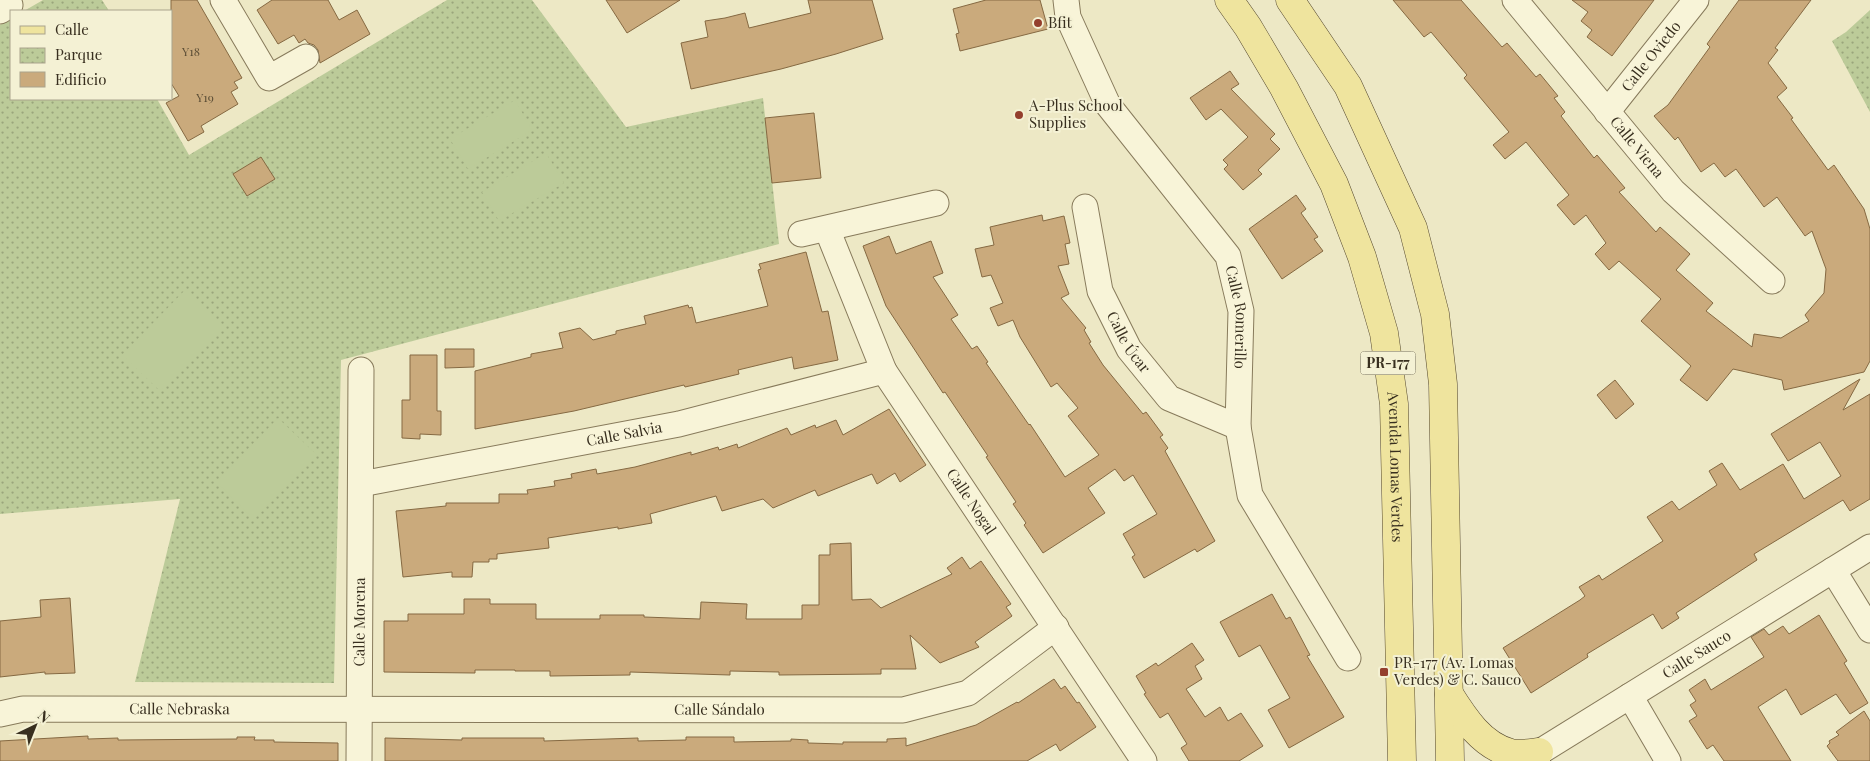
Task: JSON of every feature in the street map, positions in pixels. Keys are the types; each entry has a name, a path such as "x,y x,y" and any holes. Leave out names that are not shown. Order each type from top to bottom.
{"main road":[{"name":"Avenida Lomas Verdes","path":"1229,0 1248,27 1284,88 1334,184 1362,257 1384,333 1394,404 1402,761"},
{"path":"1290,0 1348,86 1413,228 1435,314 1443,384 1450,761"},
{"path":"1449,694 1469,724 1490,743 1511,753 1532,757"}],"street":[{"path":"223,0 268,78 306,57"},
{"name":"Calle Romerillo","path":"1066,0 1068,17 1108,105 1228,256 1241,311 1238,427 1250,495 1348,658"},
{"name":"Calle Viena","path":"1515,0 1673,191 1772,281"},
{"name":"Calle Oviedo","path":"1607,112 1696,0"},
{"path":"802,234 936,204"},
{"name":"Calle Úcar","path":"1085,207 1100,291 1129,349 1169,398 1238,427"},
{"name":"Calle Nogal","path":"828,228 884,371 1144,761"},
{"name":"Calle Morena","path":"359,761 361,370"},
{"name":"Calle Salvia","path":"361,484 679,424 884,371"},
{"name":"Calle Sauco","path":"1532,757 1870,547"},
{"path":"1833,570 1870,630"},
{"name":"Calle Sándalo","path":"359,709 902,710 968,694 1056,627"},
{"path":"1630,696 1668,761"},
{"name":"Calle Nebraska","path":"0,714 23,709 359,709"}],"green space":[{"path":"43,0 102,0 108,10 26,10"},
{"path":"447,0 532,0 626,127 763,98 779,244 341,360 334,683 135,682 180,499 0,514 0,25 10,19 10,100 158,100 189,155"},
{"path":"1870,10 1870,112 1832,41 1846,32"},
{"path":"515,100 532,130 468,169 450,139"},
{"path":"546,153 564,183 499,221 482,192"},
{"path":"185,290 223,327 160,391 122,355"},
{"path":"278,418 317,455 254,519 216,482"}],"building":[{"path":"171,0 197,0 242,78 234,82 238,88 231,92 238,104 201,126 204,132 188,141 166,103 179,96 172,85"},
{"path":"272,0 328,0 339,20 357,10 370,34 320,63 318,50 305,39 299,43 294,35 278,44 257,10"},
{"path":"606,0 680,0 627,33"},
{"path":"808,0 872,0 883,39 781,69 691,89 681,43 708,37 705,21 745,13 749,28 811,13"},
{"path":"986,0 1040,0 1048,29 960,51 956,34 959,33 953,9"},
{"path":"1393,0 1461,0 1502,47 1507,43 1536,77 1540,74 1558,96 1554,98 1565,112 1561,116 1594,158 1597,155 1625,188 1619,192 1656,232 1660,227 1690,254 1676,270 1713,303 1706,311 1752,347 1754,334 1781,338 1809,321 1805,315 1824,293 1826,269 1812,231 1805,236 1777,197 1764,207 1736,169 1725,177 1714,163 1701,172 1678,137 1675,140 1654,116 1668,105 1710,47 1707,44 1739,0 1811,0 1775,48 1778,50 1768,63 1787,88 1777,97 1793,118 1791,119 1828,170 1834,165 1864,209 1870,229 1870,361 1864,372 1784,390 1782,380 1733,369 1707,401 1680,380 1691,366 1641,321 1661,299 1619,261 1609,270 1595,254 1606,243 1586,215 1574,225 1557,205 1569,195 1526,142 1505,159 1493,145 1509,132 1464,78 1467,75 1431,32 1424,37"},
{"path":"1572,0 1654,0 1612,56 1587,37 1592,30 1581,21 1588,12"},
{"path":"1230,71 1239,84 1231,89 1275,134 1270,139 1280,149 1258,170 1262,174 1243,190 1224,169 1228,165 1223,160 1248,137 1221,109 1206,120 1190,98"},
{"path":"814,113 821,178 772,183 765,118"},
{"path":"261,157 275,179 247,196 233,174"},
{"path":"1296,195 1306,209 1301,213 1318,237 1314,239 1323,251 1282,279 1249,229"},
{"path":"1042,215 1043,221 1064,216 1070,243 1065,244 1069,264 1058,266 1069,294 1061,298 1086,328 1084,330 1091,342 1089,343 1103,365 1143,414 1146,412 1163,435 1160,437 1168,448 1165,451 1215,541 1197,552 1195,549 1144,578 1132,557 1135,555 1123,534 1157,514 1133,475 1124,481 1115,469 1088,488 1105,513 1043,553 1024,525 1026,523 1013,504 1016,502 986,457 988,456 945,392 943,393 886,306 863,246 889,236 896,254 931,241 943,273 933,277 958,315 951,319 972,349 977,346 988,362 986,363 1065,477 1099,455 1068,416 1078,408 1057,383 1051,387 1020,337 1013,320 998,326 990,308 1003,303 991,275 982,277 975,249 994,245 990,227"},
{"path":"806,252 822,312 828,311 838,360 794,369 792,357 738,370 739,374 685,387 684,385 574,411 475,429 475,371 531,357 531,354 563,348 559,333 580,328 593,340 616,334 616,331 646,324 644,316 688,305 689,308 692,307 696,323 768,306 758,270 761,269 759,264"},
{"path":"445,349 474,349 474,367 445,368"},
{"path":"410,355 437,355 437,411 441,411 441,435 420,434 420,439 402,438 402,400 410,400"},
{"path":"1860,379 1843,410 1870,394 1870,499 1850,511 1843,500 1754,554 1757,560 1676,613 1679,618 1662,629 1653,614 1587,654 1588,657 1531,693 1503,648 1585,596 1579,587 1599,575 1602,580 1663,541 1647,517 1672,501 1679,510 1717,485 1709,471 1722,463 1740,490 1783,464 1804,499 1841,476 1820,442 1788,461 1771,434"},
{"path":"1615,380 1634,404 1616,419 1597,395"},
{"path":"889,409 926,465 900,482 895,473 877,484 872,474 818,496 815,490 773,508 763,499 722,511 716,496 650,514 652,523 548,538 549,548 497,554 497,559 489,559 489,562 473,562 472,577 452,577 452,572 403,577 396,511 446,506 446,503 499,503 499,494 528,494 527,490 555,486 554,481 572,478 571,474 596,469 597,474 635,467 691,452 691,455 718,447 719,450 737,444 738,448 787,428 791,435 815,425 816,428 836,420 843,435"},
{"path":"851,543 852,600 871,599 881,608 952,574 947,568 962,557 970,569 981,561 1011,604 1006,607 1012,616 975,642 979,647 940,663 910,635 916,669 881,669 881,674 779,675 779,672 730,671 730,675 630,672 630,675 550,676 550,671 515,670 475,670 475,673 384,672 384,621 408,621 408,614 464,614 464,599 490,599 490,604 536,604 536,619 600,619 600,615 644,615 644,617 700,619 701,602 747,604 746,619 802,619 802,605 819,605 819,555 830,555 830,544"},
{"path":"1272,594 1286,619 1290,617 1310,655 1307,656 1344,717 1289,748 1268,710 1290,698 1260,645 1239,657 1220,622"},
{"path":"70,598 75,673 45,674 45,672 0,677 0,621 41,617 40,600"},
{"path":"1819,615 1847,661 1844,663 1868,703 1850,714 1836,694 1801,715 1786,689 1758,707 1791,761 1724,761 1713,745 1707,749 1689,721 1697,716 1690,705 1696,701 1689,690 1705,679 1711,690 1764,657 1751,637 1764,629 1769,635 1783,626 1789,634"},
{"path":"1192,643 1204,660 1195,666 1202,679 1186,689 1205,717 1220,707 1228,721 1241,713 1263,746 1239,761 1189,761 1181,748 1187,744 1168,713 1160,718 1144,694 1146,693 1136,676 1156,663 1158,666"},
{"path":"1054,679 1061,689 1065,686 1077,703 1079,702 1096,727 1060,751 1056,744 1027,761 385,761 385,738 462,740 462,738 544,738 544,741 638,738 638,741 686,740 686,737 734,737 734,742 791,741 791,739 808,740 808,743 843,744 843,742 887,742 887,739 906,738 906,746 976,725 1018,703"},
{"path":"1864,711 1870,721 1870,761 1838,761 1827,746 1830,743 1829,741 1839,735 1836,732"},
{"path":"88,736 88,739 118,738 118,740 237,739 237,737 255,737 254,740 274,740 274,742 338,743 338,761 0,761 0,741"}],"place":[{"name":"Bfit","path":"1038,23"},
{"name":"A-Plus School Supplies","path":"1019,115"},
{"name":"PR-177 (Av. Lomas Verdes) & C. Sauco","path":"1384,672"}]}
